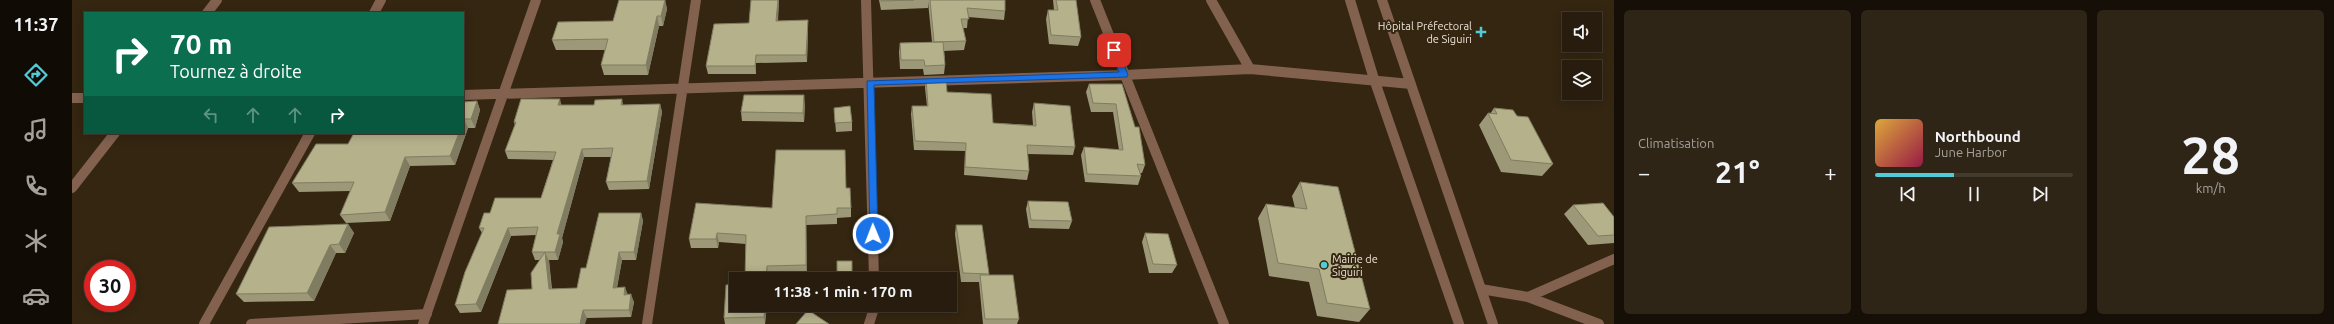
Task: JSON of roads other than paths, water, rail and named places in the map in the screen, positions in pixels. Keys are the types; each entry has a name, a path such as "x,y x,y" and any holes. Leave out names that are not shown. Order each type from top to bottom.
{"street":[{"path":"208,12 217,0"},
{"path":"375,12 381,0"},
{"path":"252,324 425,319 536,0"},
{"path":"648,324 696,0"},
{"path":"866,0 870,83 874,272"},
{"path":"1095,0 1224,324"},
{"path":"1211,0 1250,69"},
{"path":"1350,0 1374,79 1459,324"},
{"path":"1382,0 1493,324"},
{"path":"464,95 504,95 682,88 1124,75 1250,69 1374,79 1411,84"},
{"path":"72,98 84,98"},
{"path":"72,188 114,134"},
{"path":"204,324 309,134"},
{"path":"1528,297 1614,258"},
{"path":"1482,290 1528,297 1599,324"},
{"path":"869,324 873,312"}],"place":[{"name":"Hôpital Préfectoral de Siguiri","path":"1481,32"},
{"name":"Mairie de Siguiri","path":"1324,265"}]}
